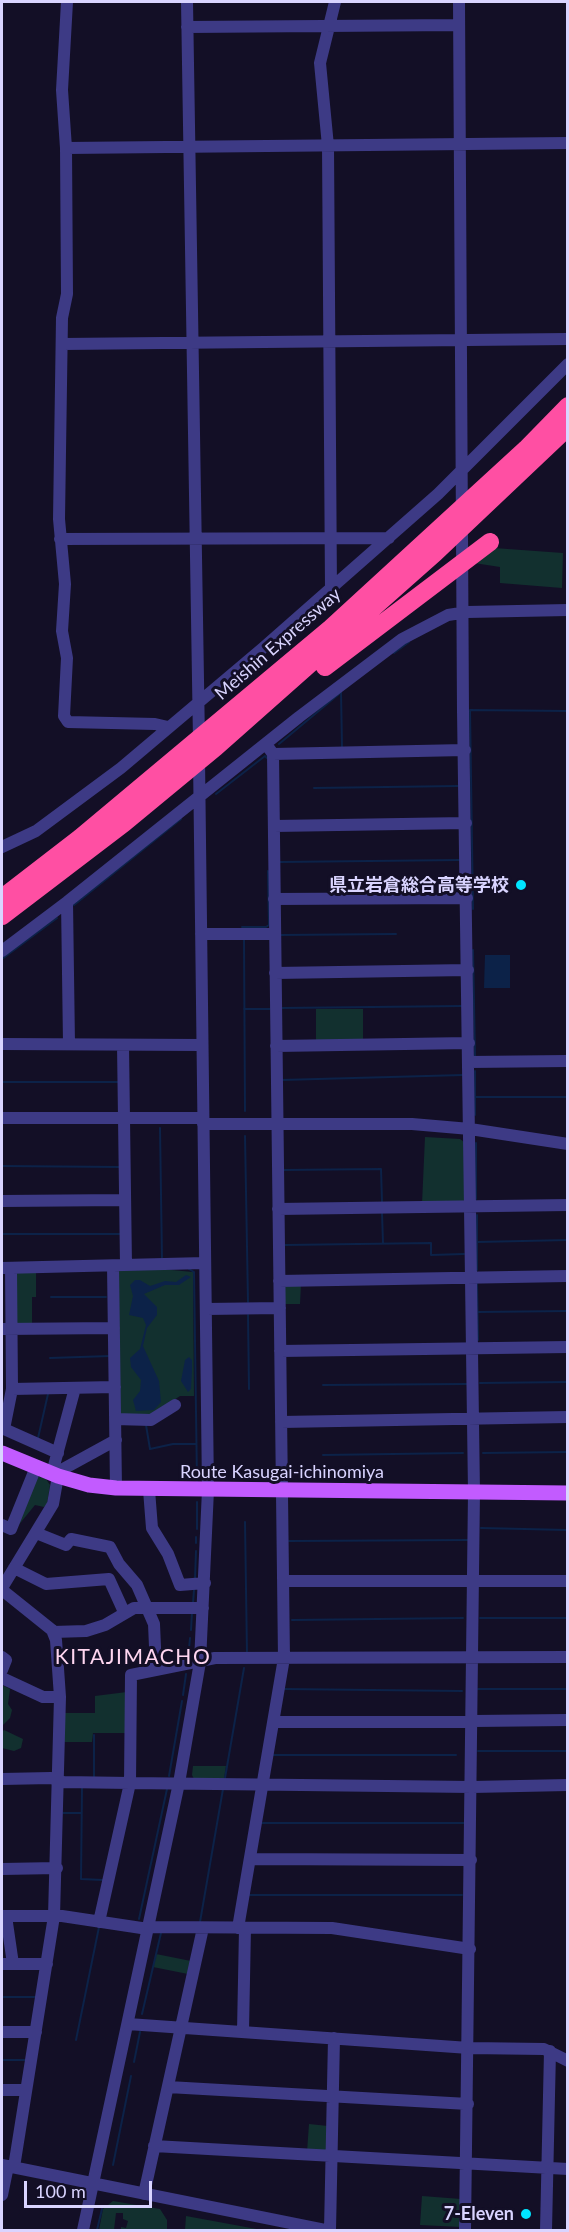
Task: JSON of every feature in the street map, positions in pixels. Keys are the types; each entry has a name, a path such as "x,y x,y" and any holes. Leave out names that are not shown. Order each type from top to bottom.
{"highway":[{"name":"Meishin Expressway","path":"2,898 80,838 331,628 487,485 567,406"},
{"name":"Meishin Expressway","path":"2,916 216,747 435,553 567,427"},
{"path":"283,688 310,678 490,542"},
{"path":"2,886 51,850 80,838"}],"main road":[{"name":"Route Kasugai-ichinomiya","path":"2,1453 90,1485 116,1488 208,1491 567,1493"}],"street":[{"path":"67,2 63,90 66,148 67,294 62,318 60,539 65,584 62,631 68,658 64,716 68,722 155,724 168,728"},
{"path":"83,2230 179,1783 200,1662 205,1583 208,1491 206,1309 187,2"},
{"path":"331,590 328,146 320,63 335,2"},
{"path":"459,2 461,470 474,1492 468,2163 465,2230"},
{"path":"188,27 459,25"},
{"path":"66,148 567,143"},
{"path":"62,344 567,339"},
{"path":"2,847 36,831 121,768 331,590 461,470 567,364"},
{"path":"60,539 389,538"},
{"path":"2,951 68,902 199,797 269,749 402,639 448,615 463,612 567,610"},
{"path":"269,749 465,750"},
{"path":"243,2031 242,1928 284,1658 274,826 269,749"},
{"path":"274,826 466,823"},
{"path":"274,899 467,898"},
{"path":"68,902 69,1044"},
{"path":"201,934 275,934"},
{"path":"275,973 468,970"},
{"path":"276,1046 469,1043"},
{"path":"2,1044 202,1045"},
{"path":"116,1488 114,1328 125,1200 123,1045"},
{"path":"469,1062 567,1061"},
{"path":"2,1118 124,1118 277,1124 412,1124 470,1129 567,1144"},
{"path":"2,1201 125,1200"},
{"path":"278,1209 567,1205"},
{"path":"58,1453 4,1430 12,1389 7,1329 6,1268 205,1263"},
{"path":"279,1281 567,1276"},
{"path":"206,1309 280,1308"},
{"path":"7,1329 114,1328"},
{"path":"280,1352 567,1347"},
{"path":"12,1389 115,1387"},
{"path":"75,1388 58,1453 53,1504 2,1589 53,1632 86,1631 105,1625 134,1608 203,1608"},
{"path":"116,1419 151,1420 175,1405"},
{"path":"281,1422 567,1418"},
{"path":"55,1474 116,1440"},
{"path":"2,1525 11,1529 36,1467"},
{"path":"149,1490 152,1528 168,1554 180,1585 205,1583"},
{"path":"36,1533 66,1545 71,1539 110,1547 119,1564 136,1585 154,1624 156,1670"},
{"path":"14,1568 46,1584 109,1579 124,1612"},
{"path":"284,1581 567,1581"},
{"path":"2,2195 26,2090 54,1916 60,1697 53,1632"},
{"path":"99,1922 130,1783 131,1675 215,1658 567,1657"},
{"path":"2,1658 6,1660 2,1670"},
{"path":"2,1678 44,1697 60,1697"},
{"path":"274,1722 567,1720"},
{"path":"2,1779 130,1783 472,1787 567,1785"},
{"path":"251,1859 471,1860"},
{"path":"2,1869 57,1868"},
{"path":"46,1964 7,1964 4,1916 54,1916 148,1928 332,1928 470,1949"},
{"path":"144,2194 203,1928"},
{"path":"128,2024 469,2048 550,2051 567,2061"},
{"path":"2,2031 36,2032"},
{"path":"330,2230 334,2038"},
{"path":"546,2230 550,2051"},
{"path":"168,2087 468,2104"},
{"path":"2,2090 26,2090"},
{"path":"154,2146 567,2169"},
{"path":"8,2166 326,2230"}],"green space":[{"path":"494,548 563,553 562,588 500,583 500,567 474,563"},
{"path":"316,1009 363,1009 363,1041 316,1042"},
{"path":"425,1137 460,1139 464,1142 464,1200 461,1204 422,1204"},
{"path":"119,1269 193,1272 194,1396 180,1396 148,1417 118,1416"},
{"path":"36,1270 36,1297 32,1297 32,1325 20,1325 16,1322 16,1273"},
{"path":"288,1284 301,1284 300,1304 284,1304 284,1288"},
{"path":"37,1476 46,1479 50,1485 47,1504 44,1507 35,1505 17,1527"},
{"path":"2,1685 10,1689 8,1704 12,1710 10,1718 2,1726"},
{"path":"127,1692 127,1733 93,1733 92,1742 63,1742 64,1713 95,1713 95,1696"},
{"path":"4,1730 23,1739 21,1748 14,1751 2,1748"},
{"path":"193,1766 226,1766 224,1779 194,1779"},
{"path":"156,1954 191,1961 188,1974 153,1967"},
{"path":"309,2124 328,2126 328,2150 307,2152"},
{"path":"422,2196 461,2199 461,2227 420,2225"},
{"path":"113,2201 160,2209 167,2220 167,2230 121,2230 121,2227 126,2228 128,2221 123,2219 123,2213 116,2213 114,2230 99,2230 103,2209"},
{"path":"186,2216 262,2230 185,2230"}],"water":[{"path":"485,955 510,955 510,988 484,988"},
{"path":"186,1275 191,1277 179,1285 165,1285 144,1294 157,1307 157,1315 147,1328 143,1346 159,1381 161,1402 154,1410 136,1411 133,1400 140,1391 141,1380 131,1367 130,1358 140,1349 146,1325 143,1318 129,1315 133,1296 130,1285 135,1280 140,1280 150,1286 165,1281 176,1282"},
{"path":"189,1357 192,1360 192,1370 191,1389 188,1392 181,1381 185,1360"}],"waterway":[{"path":"394,653 409,642"},
{"path":"341,692 342,747"},
{"path":"279,744 339,694"},
{"path":"473,909 470,710 568,711"},
{"path":"216,794 265,756 267,758"},
{"path":"314,788 458,786"},
{"path":"74,905 181,819"},
{"path":"280,862 459,860"},
{"path":"242,927 269,925 268,871"},
{"path":"2,959 57,918"},
{"path":"280,935 396,934"},
{"path":"244,939 245,1111"},
{"path":"473,950 475,1057"},
{"path":"281,1008 462,1006"},
{"path":"244,1009 270,1009"},
{"path":"475,1071 475,1115"},
{"path":"281,1080 463,1075"},
{"path":"2,1082 118,1082"},
{"path":"475,1097 568,1097"},
{"path":"160,1128 162,1260"},
{"path":"245,1136 248,1302"},
{"path":"476,1143 476,1199"},
{"path":"2,1166 120,1167"},
{"path":"282,1170 381,1169 382,1202"},
{"path":"382,1213 383,1243"},
{"path":"477,1215 477,1270"},
{"path":"2,1234 120,1234"},
{"path":"477,1242 568,1240"},
{"path":"285,1245 431,1243 431,1255 464,1254"},
{"path":"189,1269 194,1272 197,1481"},
{"path":"477,1284 478,1340"},
{"path":"51,1297 106,1297"},
{"path":"478,1312 568,1311"},
{"path":"248,1315 249,1389"},
{"path":"50,1358 110,1356"},
{"path":"480,1383 568,1382"},
{"path":"323,1385 467,1384"},
{"path":"38,1438 48,1394"},
{"path":"146,1425 150,1449 173,1444 196,1444"},
{"path":"483,1453 568,1452"},
{"path":"323,1455 463,1453"},
{"path":"197,1502 197,1529"},
{"path":"245,1522 247,1654"},
{"path":"481,1528 568,1530"},
{"path":"196,1537 196,1543"},
{"path":"289,1541 468,1540"},
{"path":"195,1579 196,1551"},
{"path":"193,1603 194,1590"},
{"path":"191,1630 192,1612"},
{"path":"292,1620 463,1618"},
{"path":"480,1618 568,1618"},
{"path":"188,1659 190,1638"},
{"path":"225,1778 244,1668"},
{"path":"183,1695 186,1674"},
{"path":"284,1689 462,1691"},
{"path":"478,1689 568,1689"},
{"path":"169,1776 182,1701"},
{"path":"94,1735 94,1777"},
{"path":"478,1751 568,1751"},
{"path":"272,1755 456,1755"},
{"path":"82,1787 81,1879 103,1880"},
{"path":"139,1919 167,1789"},
{"path":"200,1922 223,1789"},
{"path":"63,1813 81,1813"},
{"path":"261,1823 465,1823"},
{"path":"248,1895 462,1895"},
{"path":"76,2040 99,1927"},
{"path":"142,2014 161,1933"},
{"path":"2,1997 37,1997"},
{"path":"134,2062 140,2032"},
{"path":"2,2060 27,2060"},
{"path":"113,2165 131,2076"},
{"path":"97,2230 102,2209"}],"place":[{"name":"県立岩倉総合高等学校","path":"521,885"},
{"name":"7-Eleven","path":"526,2214"}],"district":[{"name":"KITAJIMACHO","path":"133,1657"}]}
